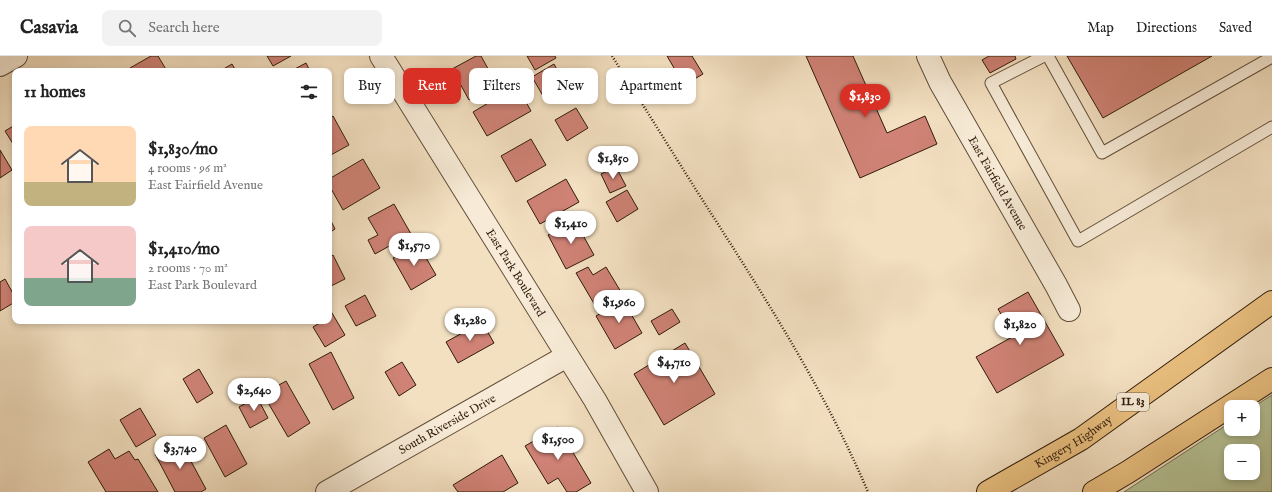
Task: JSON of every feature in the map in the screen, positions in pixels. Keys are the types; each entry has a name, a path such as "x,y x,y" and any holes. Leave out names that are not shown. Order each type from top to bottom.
{"highway":[{"name":"Kingery Highway","path":"988,492 1081,439 1272,302"},
{"path":"1094,492 1128,472 1272,379"}],"street":[{"path":"0,65 16,56"},
{"name":"East Park Boulevard","path":"381,56 595,400 647,492"},
{"name":"East Fairfield Avenue","path":"928,56 940,82 1069,310"},
{"name":"South Riverside Drive","path":"327,492 567,356"}],"lane":[{"path":"1044,56 992,83 1078,241 1272,127"},
{"path":"1048,56 1102,153 1272,57"}],"path":[{"path":"612,56 750,274 808,370 858,468 868,492"}],"green space":[{"path":"1272,395 1272,492 1124,492 1224,427 1224,436 1260,436 1260,403"}],"building":[{"path":"151,56 158,56 165,68 130,68"},
{"path":"267,56 291,56 273,66"},
{"path":"476,56 481,56 488,68 469,68 469,100 461,85 461,68 454,68"},
{"path":"527,56 555,56 556,58 535,70"},
{"path":"667,56 692,56 703,74 696,78 696,68 674,68"},
{"path":"806,56 853,56 887,133 925,116 937,144 860,178"},
{"path":"989,56 1015,56 1016,59 990,73 982,60"},
{"path":"1067,56 1212,56 1103,118"},
{"path":"306,63 308,68 297,68"},
{"path":"232,64 234,68 225,68"},
{"path":"554,64 556,68 547,68"},
{"path":"542,71 542,94 534,80 534,76"},
{"path":"487,104 527,104 531,111 487,136 473,112"},
{"path":"576,108 588,128 567,141 555,120"},
{"path":"332,116 349,145 332,154"},
{"path":"12,127 12,142 5,131"},
{"path":"531,139 546,165 516,182 501,156"},
{"path":"0,150 12,170 0,178"},
{"path":"363,159 380,188 343,210 332,190 332,177"},
{"path":"616,167 626,186 610,193 601,174"},
{"path":"566,179 579,202 540,224 527,201"},
{"path":"627,190 638,209 617,222 606,202"},
{"path":"394,204 411,234 375,254 368,240 378,235 368,218"},
{"path":"575,221 594,255 566,269 548,235"},
{"path":"332,223 335,229 332,231"},
{"path":"418,244 436,275 411,290 393,258"},
{"path":"333,255 345,279 332,286"},
{"path":"588,267 593,275 606,267 621,292 596,307 576,273"},
{"path":"5,279 12,292 12,304 0,311 0,282"},
{"path":"1028,292 1064,355 997,393 976,357 1014,336 998,309"},
{"path":"365,295 376,316 356,326 345,306"},
{"path":"623,300 642,333 615,349 596,316"},
{"path":"672,309 680,322 659,335 651,321"},
{"path":"332,313 345,335 325,347 313,327 318,324 332,324"},
{"path":"482,322 494,343 458,363 446,342"},
{"path":"685,343 715,394 664,425 634,374"},
{"path":"331,352 354,398 333,410 309,364"},
{"path":"402,362 416,385 399,396 385,372"},
{"path":"199,369 213,393 197,403 183,379"},
{"path":"286,381 310,423 288,437 263,394"},
{"path":"257,397 268,418 250,428 239,407"},
{"path":"140,408 156,435 136,447 120,420"},
{"path":"226,425 247,464 225,477 204,438"},
{"path":"558,427 591,483 576,492 567,492 558,478 548,484 525,446"},
{"path":"180,441 206,489 201,492 175,492 155,454"},
{"path":"109,449 115,459 129,451 135,460 138,459 158,492 106,492 88,462"},
{"path":"502,455 518,483 503,492 458,492 453,485"}]}
